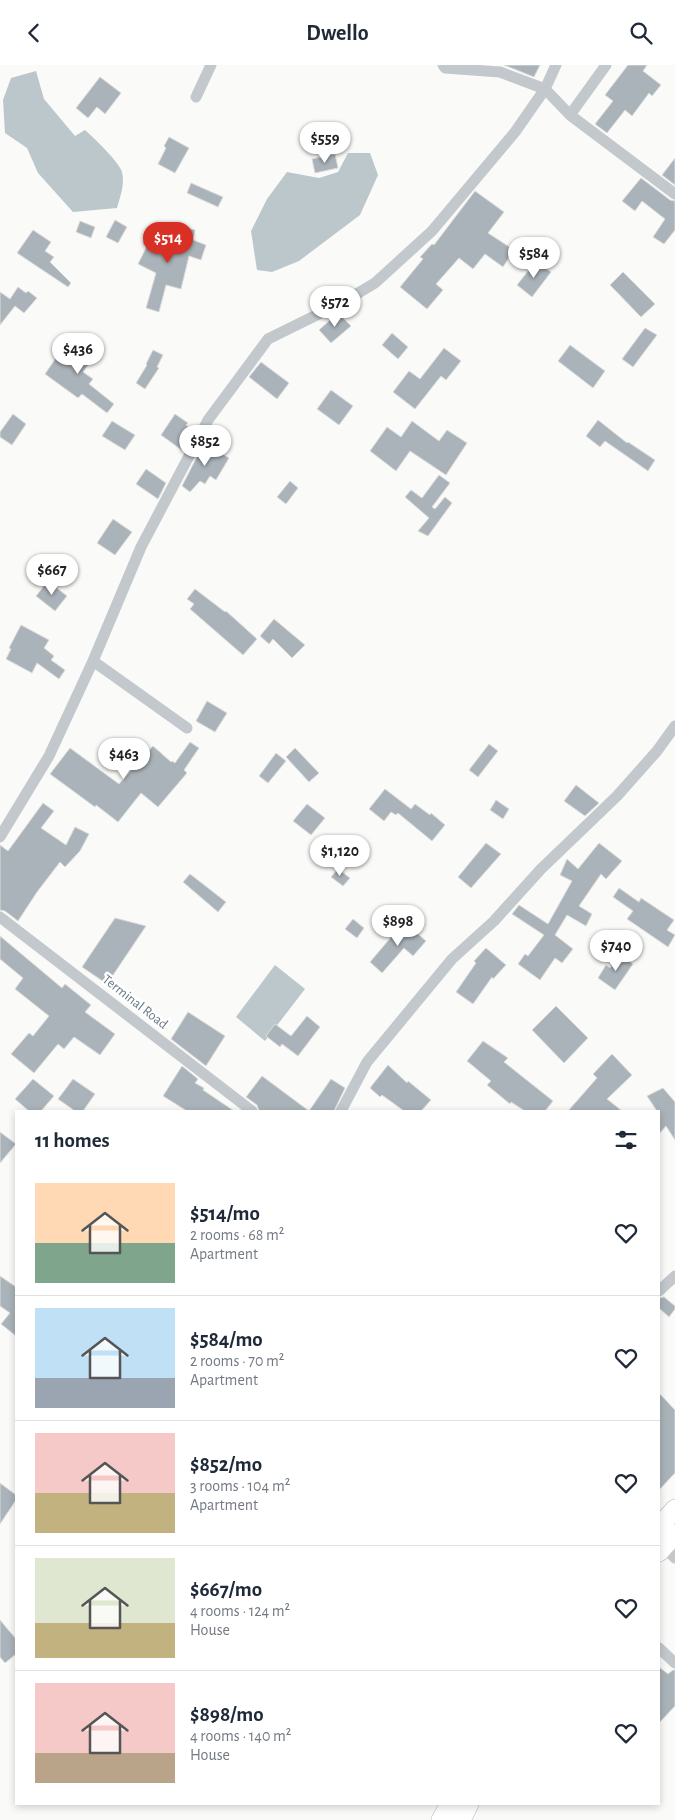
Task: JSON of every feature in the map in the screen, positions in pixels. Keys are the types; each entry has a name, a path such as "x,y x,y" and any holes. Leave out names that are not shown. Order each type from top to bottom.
{"highway":[{"path":"660,1526 675,1509"},
{"path":"441,1820 449,1805"},
{"path":"461,1820 468,1805"}],"street":[{"path":"196,97 211,65"},
{"path":"443,65 445,68 500,72 545,89 570,115 675,195"},
{"path":"0,837 49,756 93,661 141,547 208,420 268,339 342,302 375,283 432,231 514,132 545,89 556,65"},
{"path":"570,115 606,65"},
{"path":"93,661 187,728"},
{"path":"342,1110 367,1062 452,959 494,921 541,869 617,796 657,751 675,726"},
{"name":"Terminal Road","path":"0,917 251,1110"},
{"path":"660,1290 675,1276"},
{"path":"660,1649 675,1663"}],"shaded area":[{"path":"36,71 44,99 75,136 85,130 106,150 120,168 123,182 117,208 73,212 38,173 27,148 5,133 3,100 11,78"},
{"path":"348,153 370,153 378,175 360,215 299,261 272,272 257,270 251,231 267,199 287,172 319,178 338,172"},
{"path":"275,965 305,989 265,1041 236,1017"}],"building":[{"path":"504,65 540,65 534,77"},
{"path":"628,65 647,65 643,71 661,85 652,96 649,93 632,116 625,110 607,133 595,124 613,101 605,95"},
{"path":"100,77 121,93 105,114 97,107 88,118 76,108"},
{"path":"169,137 189,148 175,173 158,164"},
{"path":"335,154 338,168 315,173 312,159"},
{"path":"675,158 675,185 662,175"},
{"path":"641,178 670,200 675,201 675,230 664,244 653,237 665,219 642,201 635,211 622,201"},
{"path":"191,183 223,197 218,207 187,193"},
{"path":"475,191 504,212 488,233 514,250 503,267 485,254 473,269 459,258 436,284 443,290 427,309 400,287 423,259 420,257 432,244 434,245"},
{"path":"115,220 127,227 118,243 106,237"},
{"path":"80,221 95,227 91,238 76,232"},
{"path":"187,228 195,230 193,240 206,245 201,260 189,256 181,289 166,285 159,312 146,308 156,273 138,264 147,246 143,244 149,232 180,249"},
{"path":"33,230 51,242 45,251 54,257 50,262 71,283 68,287 17,253"},
{"path":"536,261 551,272 532,297 517,285"},
{"path":"623,272 655,304 641,317 610,285"},
{"path":"18,287 26,293 28,291 37,298 24,313 15,306 0,325 0,292 10,299"},
{"path":"338,313 351,326 331,343 319,330"},
{"path":"645,328 657,335 633,367 622,359"},
{"path":"392,333 408,347 398,359 382,345"},
{"path":"83,339 99,350 83,372 93,379 89,384 114,404 107,413 82,394 78,398 45,374 60,352 69,359"},
{"path":"570,345 605,371 593,388 558,361"},
{"path":"444,348 461,361 446,380 441,376 415,409 393,392 409,371 420,379"},
{"path":"153,350 163,355 157,367 159,368 145,389 136,383 147,365"},
{"path":"261,362 289,383 277,399 249,377"},
{"path":"331,390 353,406 339,425 317,409"},
{"path":"13,414 26,424 12,445 0,437 0,432"},
{"path":"175,414 188,423 186,425 194,431 183,451 161,435"},
{"path":"598,420 627,443 655,460 648,471 605,441 600,447 586,436"},
{"path":"112,421 135,435 125,450 102,436"},
{"path":"412,421 439,441 447,430 467,443 446,475 410,451 396,471 370,451 387,427 401,437"},
{"path":"204,443 229,458 216,480 210,476 205,484 200,481 190,492 182,486"},
{"path":"146,469 166,483 158,499 136,484"},
{"path":"439,475 450,483 432,507 435,509 445,497 452,503 428,536 418,531 429,518 405,497 411,490 422,498"},
{"path":"290,481 298,488 286,504 277,497"},
{"path":"113,519 132,532 115,555 97,543"},
{"path":"48,581 67,596 55,611 36,596"},
{"path":"195,589 226,611 257,639 243,655 190,609 194,604 187,599"},
{"path":"274,619 305,645 292,658 273,639 269,644 260,636"},
{"path":"21,625 49,640 44,648 54,656 51,660 65,670 59,679 37,663 32,673 6,659 11,649 9,648"},
{"path":"207,701 227,713 215,732 196,721"},
{"path":"190,742 199,748 184,770 187,773 158,807 141,793 118,822 50,774 70,748 119,784 153,746 171,762 175,763"},
{"path":"489,744 498,751 478,777 469,770"},
{"path":"295,748 319,773 309,782 286,757"},
{"path":"276,753 286,761 268,783 259,776"},
{"path":"576,785 599,803 585,816 564,801"},
{"path":"385,789 411,809 415,804 430,815 431,813 445,825 432,841 398,813 396,815 391,812 384,821 369,809"},
{"path":"496,800 509,809 503,819 490,810"},
{"path":"43,803 54,811 41,828 66,845 75,827 89,834 80,851 65,867 60,862 18,921 5,911 0,910 0,845 8,851"},
{"path":"307,804 325,818 311,835 293,821"},
{"path":"486,843 501,854 471,888 458,877"},
{"path":"599,843 622,861 606,879 601,874 579,906 592,914 586,926 567,915 555,935 573,949 562,963 555,958 540,980 518,964 525,954 528,956 544,935 512,914 519,905 548,924 572,881 560,875 567,859 578,869"},
{"path":"338,869 350,878 343,886 331,877"},
{"path":"190,874 226,902 218,912 183,882"},
{"path":"619,888 639,902 641,898 674,920 667,930 675,935 668,947 627,919 633,911 613,897"},
{"path":"115,918 146,926 107,984 82,967"},
{"path":"353,919 364,928 357,938 345,929"},
{"path":"404,922 426,941 413,956 404,948 382,973 370,962"},
{"path":"0,936 62,988 65,984 91,1005 85,1012 115,1034 100,1055 74,1037 64,1049 58,1044 34,1073 11,1054 29,1033 33,1036 49,1016 15,989 23,978 0,959"},
{"path":"486,948 506,965 493,979 492,977 473,1004 456,992 476,963 474,961"},
{"path":"619,954 633,964 615,990 598,978 606,965 610,968"},
{"path":"556,1006 588,1038 564,1063 532,1030"},
{"path":"188,1012 225,1036 206,1066 171,1039"},
{"path":"307,1016 320,1027 298,1056 282,1044 280,1047 266,1036 275,1024 291,1036"},
{"path":"483,1041 508,1058 504,1062 553,1101 546,1110 523,1110 511,1102 510,1104 487,1085 491,1081 467,1061"},
{"path":"612,1054 632,1075 607,1099 621,1110 569,1110 597,1078 593,1074"},
{"path":"388,1065 407,1083 408,1081 431,1100 422,1110 403,1110 382,1095 380,1097 370,1088"},
{"path":"182,1066 198,1079 195,1083 204,1088 203,1090 233,1110 185,1110 163,1096"},
{"path":"262,1076 308,1110 259,1110 257,1105 246,1097"},
{"path":"33,1079 54,1096 42,1110 28,1110 15,1099"},
{"path":"73,1079 95,1094 84,1110 74,1110 58,1099"},
{"path":"331,1079 345,1088 334,1110 310,1110"},
{"path":"663,1088 675,1102 675,1140 666,1126 660,1133 660,1110 656,1110 647,1096"},
{"path":"0,1132 15,1145 0,1163"},
{"path":"0,1276 15,1286 15,1335 1,1324 10,1313 0,1306"},
{"path":"664,1297 675,1306 669,1317 660,1309 660,1298"},
{"path":"660,1394 675,1410 675,1473 660,1489"},
{"path":"0,1483 15,1494 15,1502 0,1524"},
{"path":"0,1620 15,1638 15,1655 5,1663 0,1657"},
{"path":"660,1668 668,1674 675,1670 675,1706 660,1722"}]}
